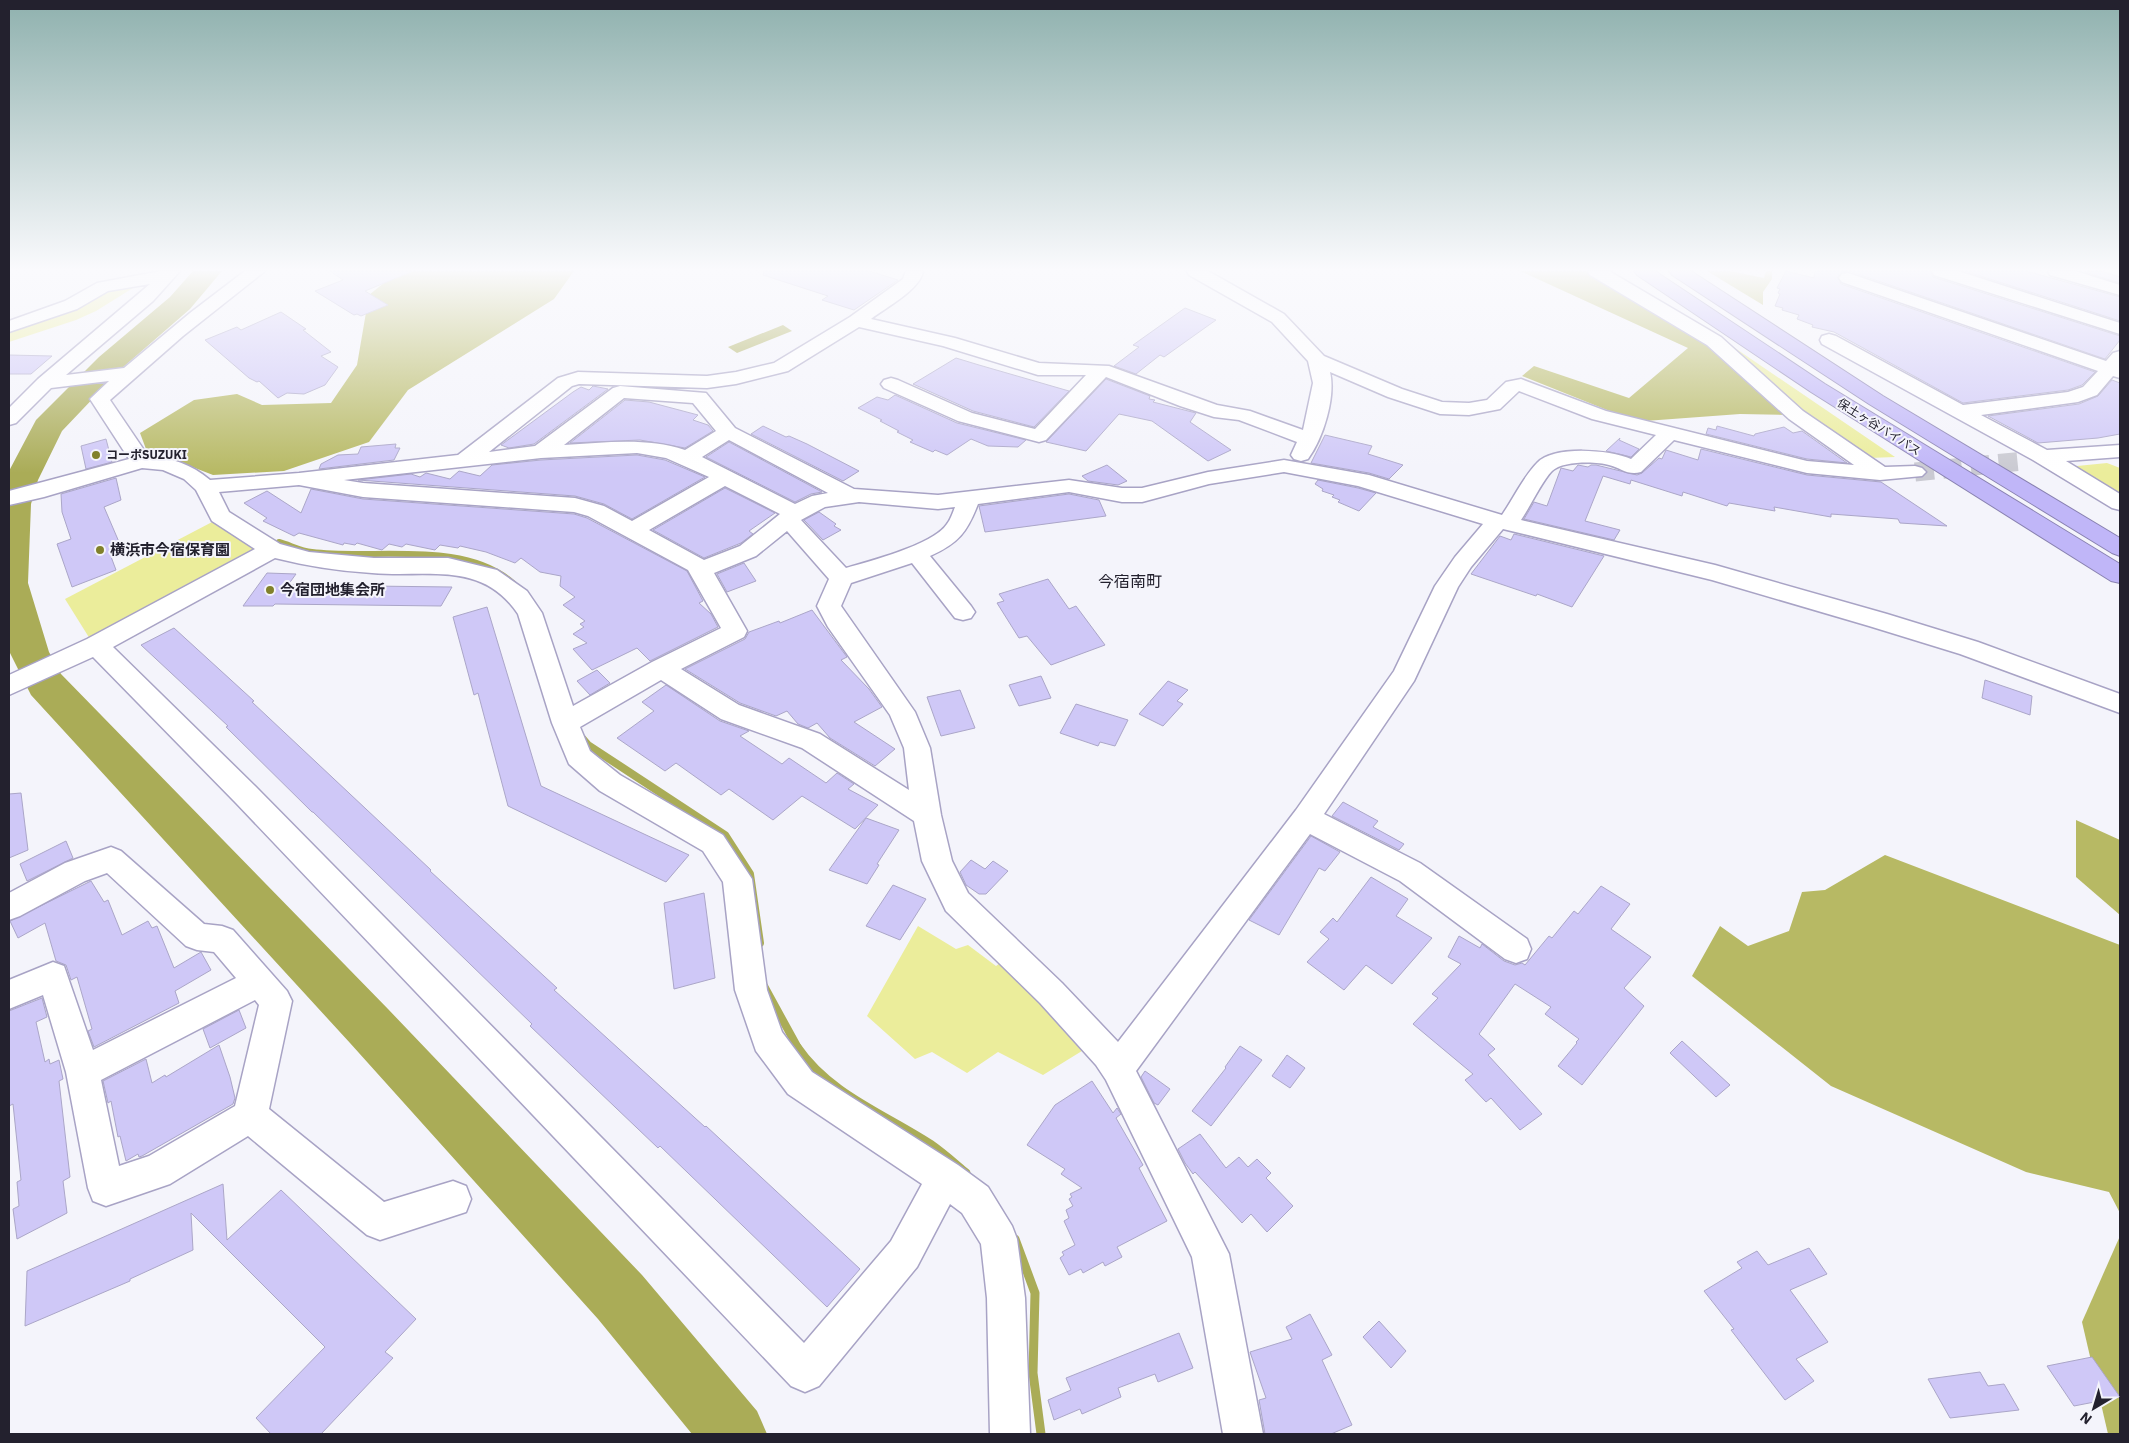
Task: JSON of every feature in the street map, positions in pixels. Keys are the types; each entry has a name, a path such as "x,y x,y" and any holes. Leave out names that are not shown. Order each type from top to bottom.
{"highway":[{"name":"保土ヶ谷バイパス","path":"1744,338 1818,388 2120,575"},
{"name":"保土ヶ谷バイパス","path":"1781,338 1876,400 2120,548"}],"street":[{"path":"9,420 101,338"},
{"path":"141,462 100,399 168,338"},
{"path":"463,461 565,382 578,378 707,382 736,378 781,367 828,338"},
{"path":"932,338 1038,368 1102,370 1136,381 1214,412 1243,415 1298,458 1361,480 1503,522 1714,574 1878,620 1969,648 2120,704"},
{"path":"1297,338 1317,360 1396,393 1440,408 1469,408 1493,405 1512,386 1521,385 1599,415 1807,467 1880,474 1915,472"},
{"path":"1710,338 1796,415 1880,474"},
{"path":"1961,412 2071,398 2090,391 2117,366 2032,338"},
{"path":"1829,340 1961,412 2034,459 2120,503"},
{"path":"700,570 748,551 792,516 820,501 862,495 938,502 1069,486 1122,495 1142,495 1298,458 1314,428 1323,383 1317,360"},
{"path":"891,384 964,417 1040,436 1102,370"},
{"path":"53,382 130,373"},
{"path":"542,452 620,392 699,397 728,432 852,496"},
{"path":"687,458 728,432"},
{"path":"1118,1068 1306,818 1405,675 1447,586 1463,562 1503,522 1545,466 1550,463 1584,457 1609,458 1634,468 1669,434"},
{"path":"205,487 299,479 463,461 490,456 637,447 670,452 687,458 725,477 792,516 841,578"},
{"path":"2034,459 2120,451"},
{"path":"2096,454 2120,464"},
{"path":"9,498 141,462 166,464 191,475 205,487 220,516 272,550 309,559 374,566 448,566 489,575 519,597 530,613 565,722 579,757 610,783 714,843 737,879 751,990 768,1040 800,1083 976,1200 999,1239 1006,1298 1010,1434"},
{"path":"633,530 725,477"},
{"path":"299,479 363,490 575,505 596,511 696,565 735,631 662,668 565,722"},
{"path":"970,498 955,531 940,542 916,553 841,578 829,606 902,712 917,748 926,815 937,861 957,902 1051,993 1108,1054 1118,1068 1210,1254 1242,1434"},
{"path":"10,686 86,650 272,550"},
{"path":"916,553 963,612"},
{"path":"86,650 246,795 805,1372 904,1254 945,1178"},
{"path":"662,668 730,712 811,741 926,815"},
{"path":"1306,818 1410,872 1516,948"},
{"path":"9,907 75,872 111,859 197,938 222,939 276,1001 250,1116 157,1171 106,1188 83,1072 52,976 9,994"},
{"path":"83,1072 259,982"},
{"path":"250,1116 380,1222 453,1199"}],"green space":[{"path":"9,338 20,338 9,342"},
{"path":"1718,338 1895,457 1869,458 1813,421"},
{"path":"2107,463 2120,468 2120,499 2067,467"},
{"path":"214,521 253,545 251,553 90,639 65,599"},
{"path":"918,926 956,949 968,945 996,966 1004,960 1090,1046 1043,1075 998,1052 967,1073 932,1052 915,1059 867,1016"}],"shaded area":[{"path":"362,338 491,338 408,390 369,442 284,471 213,475 146,449 140,433 194,400 237,394 262,405 331,403 357,365"},
{"path":"750,338 774,338 737,353 728,347"},
{"path":"1667,338 1704,338 1710,342 1790,415 1740,414 1645,421 1607,410 1522,376 1534,366 1629,398 1688,348"},
{"path":"2076,820 2120,840 2120,915 2076,877"},
{"path":"1885,855 2120,945 2120,1213 2109,1192 2026,1172 1831,1086 1692,976 1720,926 1748,946 1789,931 1802,892 1825,890"},
{"path":"2120,1236 2120,1434 2108,1434 2082,1322"}],"building":[{"path":"209,338 314,338 331,352 321,356 338,367 325,385 304,394 287,393 278,398 259,381 257,382 249,378 205,340"},
{"path":"1142,338 1190,338 1164,357 1160,355 1136,374 1114,366 1139,347 1133,345"},
{"path":"1846,338 1998,338 2095,372 2082,385 2068,390 1963,403"},
{"path":"2045,338 2120,338 2105,359"},
{"path":"9,355 52,356 31,374 9,374"},
{"path":"956,358 1069,391 1034,427 973,411 913,384"},
{"path":"1106,379 1150,396 1149,399 1155,400 1153,402 1196,413 1190,422 1231,450 1208,461 1152,421 1119,414 1086,451 1046,442"},
{"path":"2112,380 2120,383 2120,434 2098,438 2038,443 1988,416 2079,404 2098,396"},
{"path":"593,386 608,389 534,444 509,448 501,445 573,392 581,387 589,390"},
{"path":"895,395 957,423 1026,440 1018,447 988,446 971,439 947,455 935,450 933,452 910,442 913,440 880,421 882,420 858,408 877,397 888,400"},
{"path":"625,400 649,402 698,415 693,420 708,425 713,431 685,448 640,440 570,443"},
{"path":"763,426 807,444 859,471 843,481 751,434"},
{"path":"1717,426 1754,436 1755,434 1784,427 1793,433 1802,431 1847,463 1807,459 1706,434 1708,428 1716,430"},
{"path":"1325,435 1372,446 1368,454 1403,465 1389,479 1369,473 1311,463"},
{"path":"1620,438 1619,440 1639,449 1631,457 1606,451"},
{"name":"コーポSUZUKI","path":"106,439 112,462 86,469 81,446"},
{"path":"729,442 822,492 811,494 795,502 706,457"},
{"path":"396,444 395,448 400,448 394,460 319,469 321,464 338,455 358,454 361,447"},
{"path":"1701,449 1807,475 1881,482 1947,526 1900,523 1898,519 1831,514 1831,517 1774,507 1775,511 1729,503 1727,506 1683,492 1682,496 1631,480 1630,484 1603,476 1585,521 1620,530 1614,540 1524,519 1534,502 1547,506 1561,468 1573,471 1578,465 1588,467 1596,465 1637,475 1659,458 1662,459 1666,450 1698,460"},
{"path":"637,455 665,460 705,477 632,519 604,504 575,496 358,480 411,474 420,477 426,473 450,479 459,471 480,476 492,465 541,460"},
{"path":"1107,465 1127,481 1118,485 1088,481 1082,476"},
{"path":"116,478 121,500 104,507 122,549 110,554 116,570 72,587 57,544 71,539 62,512 61,494"},
{"path":"1318,480 1376,493 1359,511 1338,502 1340,500 1332,497 1334,495 1322,491 1323,489 1315,484"},
{"path":"725,488 775,513 749,531 753,534 741,543 704,558 653,530"},
{"path":"311,489 363,499 574,514 587,518 687,571 703,601 699,603 711,614 718,627 650,661 637,648 592,670 573,649 587,643 573,634 584,627 580,624 585,621 563,605 575,597 560,586 561,576 540,572 521,558 515,563 486,552 460,546 458,548 440,545 435,550 406,544 402,547 389,544 382,550 357,543 355,545 344,543 343,545 299,533 294,536 263,521 267,518 244,503 267,491 301,513"},
{"path":"1069,494 1099,500 1106,516 985,532 979,506"},
{"path":"819,512 841,530 823,540 804,520"},
{"path":"1514,534 1604,556 1572,607 1471,574 1500,536 1511,540"},
{"path":"744,563 756,581 727,592 717,574"},
{"path":"267,573 296,574 288,585 452,587 441,606 275,604 273,606 243,606"},
{"path":"1048,579 1069,609 1076,606 1105,645 1051,665 1027,636 1019,638 997,603 1004,601 999,594"},
{"path":"487,607 541,786 689,855 666,882 508,806 478,693 474,695 453,617"},
{"path":"812,610 847,657 841,660 869,689 882,707 854,722 895,749 875,766 830,738 817,723 808,728 798,724 787,711 776,716 740,703 685,669 745,639 749,632 779,621 780,623"},
{"path":"174,628 254,701 252,702 430,871 557,988 554,990 706,1126 860,1269 827,1307 660,1146 658,1148 530,1026 532,1024 312,812 226,727 228,726 141,645"},
{"path":"597,670 610,683 590,695 577,681"},
{"path":"1041,676 1051,698 1019,706 1009,685"},
{"path":"1985,680 2032,696 2030,715 1982,698"},
{"path":"1168,681 1188,690 1177,701 1183,704 1163,726 1139,714"},
{"path":"666,685 720,721 749,731 740,736 782,764 789,758 826,783 837,773 854,784 848,789 878,805 855,829 802,796 773,820 729,789 721,795 676,763 665,771 617,738 654,711 642,702"},
{"path":"960,690 975,728 941,736 927,697"},
{"path":"1076,704 1128,720 1115,746 1100,742 1098,746 1060,733"},
{"path":"21,793 28,850 9,858 9,794"},
{"path":"1343,802 1378,821 1373,827 1404,844 1399,850 1332,816"},
{"path":"866,818 899,830 877,864 879,865 867,884 829,870"},
{"path":"1311,836 1340,852 1325,871 1319,868 1279,935 1249,920"},
{"path":"66,841 73,858 27,881 20,864"},
{"path":"971,860 985,869 993,861 1008,871 986,894 979,894 966,885 960,872"},
{"path":"1371,877 1408,899 1396,916 1432,938 1392,984 1366,965 1344,990 1307,962 1329,939 1320,932 1333,918 1337,922"},
{"path":"91,881 104,902 108,900 122,935 148,921 152,928 157,926 174,968 201,952 211,970 175,991 179,1003 94,1047 88,1031 92,1029 77,977 71,980 66,965 56,961 45,923 18,938 10,921"},
{"path":"893,885 926,899 900,940 866,926"},
{"path":"1601,886 1630,904 1611,929 1651,957 1624,988 1644,1006 1582,1085 1558,1066 1579,1039 1545,1014 1551,1007 1515,984 1479,1034 1495,1049 1488,1055 1542,1114 1520,1130 1491,1098 1486,1102 1465,1080 1473,1074 1413,1024 1438,998 1432,994 1461,964 1448,957 1459,936 1480,948 1482,944 1504,961 1515,965 1522,963 1525,965 1549,936 1552,938 1574,911 1578,914"},
{"path":"704,893 715,978 674,989 664,903"},
{"path":"42,998 47,1017 36,1022 45,1062 49,1059 50,1064 59,1060 63,1079 59,1081 70,1177 63,1181 67,1213 17,1239 13,1209 19,1206 17,1182 21,1180 13,1104 9,1106 9,1011"},
{"path":"239,1010 246,1028 210,1048 203,1029"},
{"path":"1682,1041 1730,1085 1716,1097 1670,1053"},
{"path":"219,1045 235,1098 233,1104 142,1156 139,1157 138,1154 126,1161 120,1136 118,1137 111,1101 108,1103 103,1081 146,1059 152,1083 165,1075 166,1077"},
{"path":"1240,1046 1262,1060 1211,1126 1192,1111 1226,1068"},
{"path":"1287,1055 1305,1068 1290,1088 1272,1076"},
{"path":"1145,1071 1170,1089 1158,1105 1154,1103 1141,1077"},
{"path":"1092,1081 1113,1113 1117,1108 1121,1114 1116,1118 1143,1165 1139,1168 1167,1221 1117,1247 1122,1257 1105,1266 1103,1262 1083,1273 1081,1269 1069,1275 1060,1258 1064,1255 1062,1252 1075,1245 1064,1221 1069,1218 1066,1210 1073,1206 1069,1199 1072,1197 1070,1194 1082,1188 1061,1174 1065,1169 1027,1145 1055,1105"},
{"path":"1200,1134 1226,1168 1239,1157 1248,1167 1257,1159 1271,1173 1266,1178 1293,1206 1267,1232 1251,1214 1242,1223 1195,1172 1193,1174 1185,1163 1178,1149"},
{"path":"223,1184 227,1240 281,1190 416,1319 385,1352 393,1358 321,1434 271,1434 256,1418 325,1347 191,1213 193,1250 130,1279 130,1281 25,1326 27,1271"},
{"path":"1809,1248 1827,1274 1790,1290 1828,1342 1796,1359 1814,1381 1785,1400 1731,1330 1734,1329 1704,1291 1742,1268 1737,1262 1757,1251 1768,1265"},
{"path":"1310,1314 1332,1355 1322,1360 1352,1425 1331,1434 1265,1434 1259,1400 1266,1398 1250,1352 1292,1339 1286,1327"},
{"path":"1379,1321 1406,1351 1391,1368 1363,1337"},
{"path":"1179,1333 1193,1368 1158,1382 1155,1374 1118,1388 1121,1397 1082,1414 1080,1409 1054,1420 1048,1400 1071,1390 1066,1378"},
{"path":"2092,1357 2120,1397 2074,1406 2047,1366"},
{"path":"1980,1372 1988,1386 2004,1384 2019,1410 1950,1418 1928,1379"}],"waterway":[{"path":"139,338 110,363 48,427 21,480 13,504 9,583 29,652 46,684 369,1026 620,1297 734,1434"},
{"path":"279,542 312,552 445,556 470,561 494,570 514,584"},
{"path":"582,738 588,745 725,835 750,874 760,943"},
{"path":"764,986 798,1048"},
{"path":"797,1047 825,1078 841,1090 930,1144 966,1173"},
{"path":"1015,1239 1035,1293 1033,1373 1041,1434"}],"tunnel":[{"path":"1915,472 2024,461"}],"place":[{"name":"コーポSUZUKI","path":"96,455"},
{"name":"横浜市今宿保育園","path":"100,550"},
{"name":"今宿団地集会所","path":"270,590"}],"district":[{"name":"今宿南町","path":"1130,581"}]}
